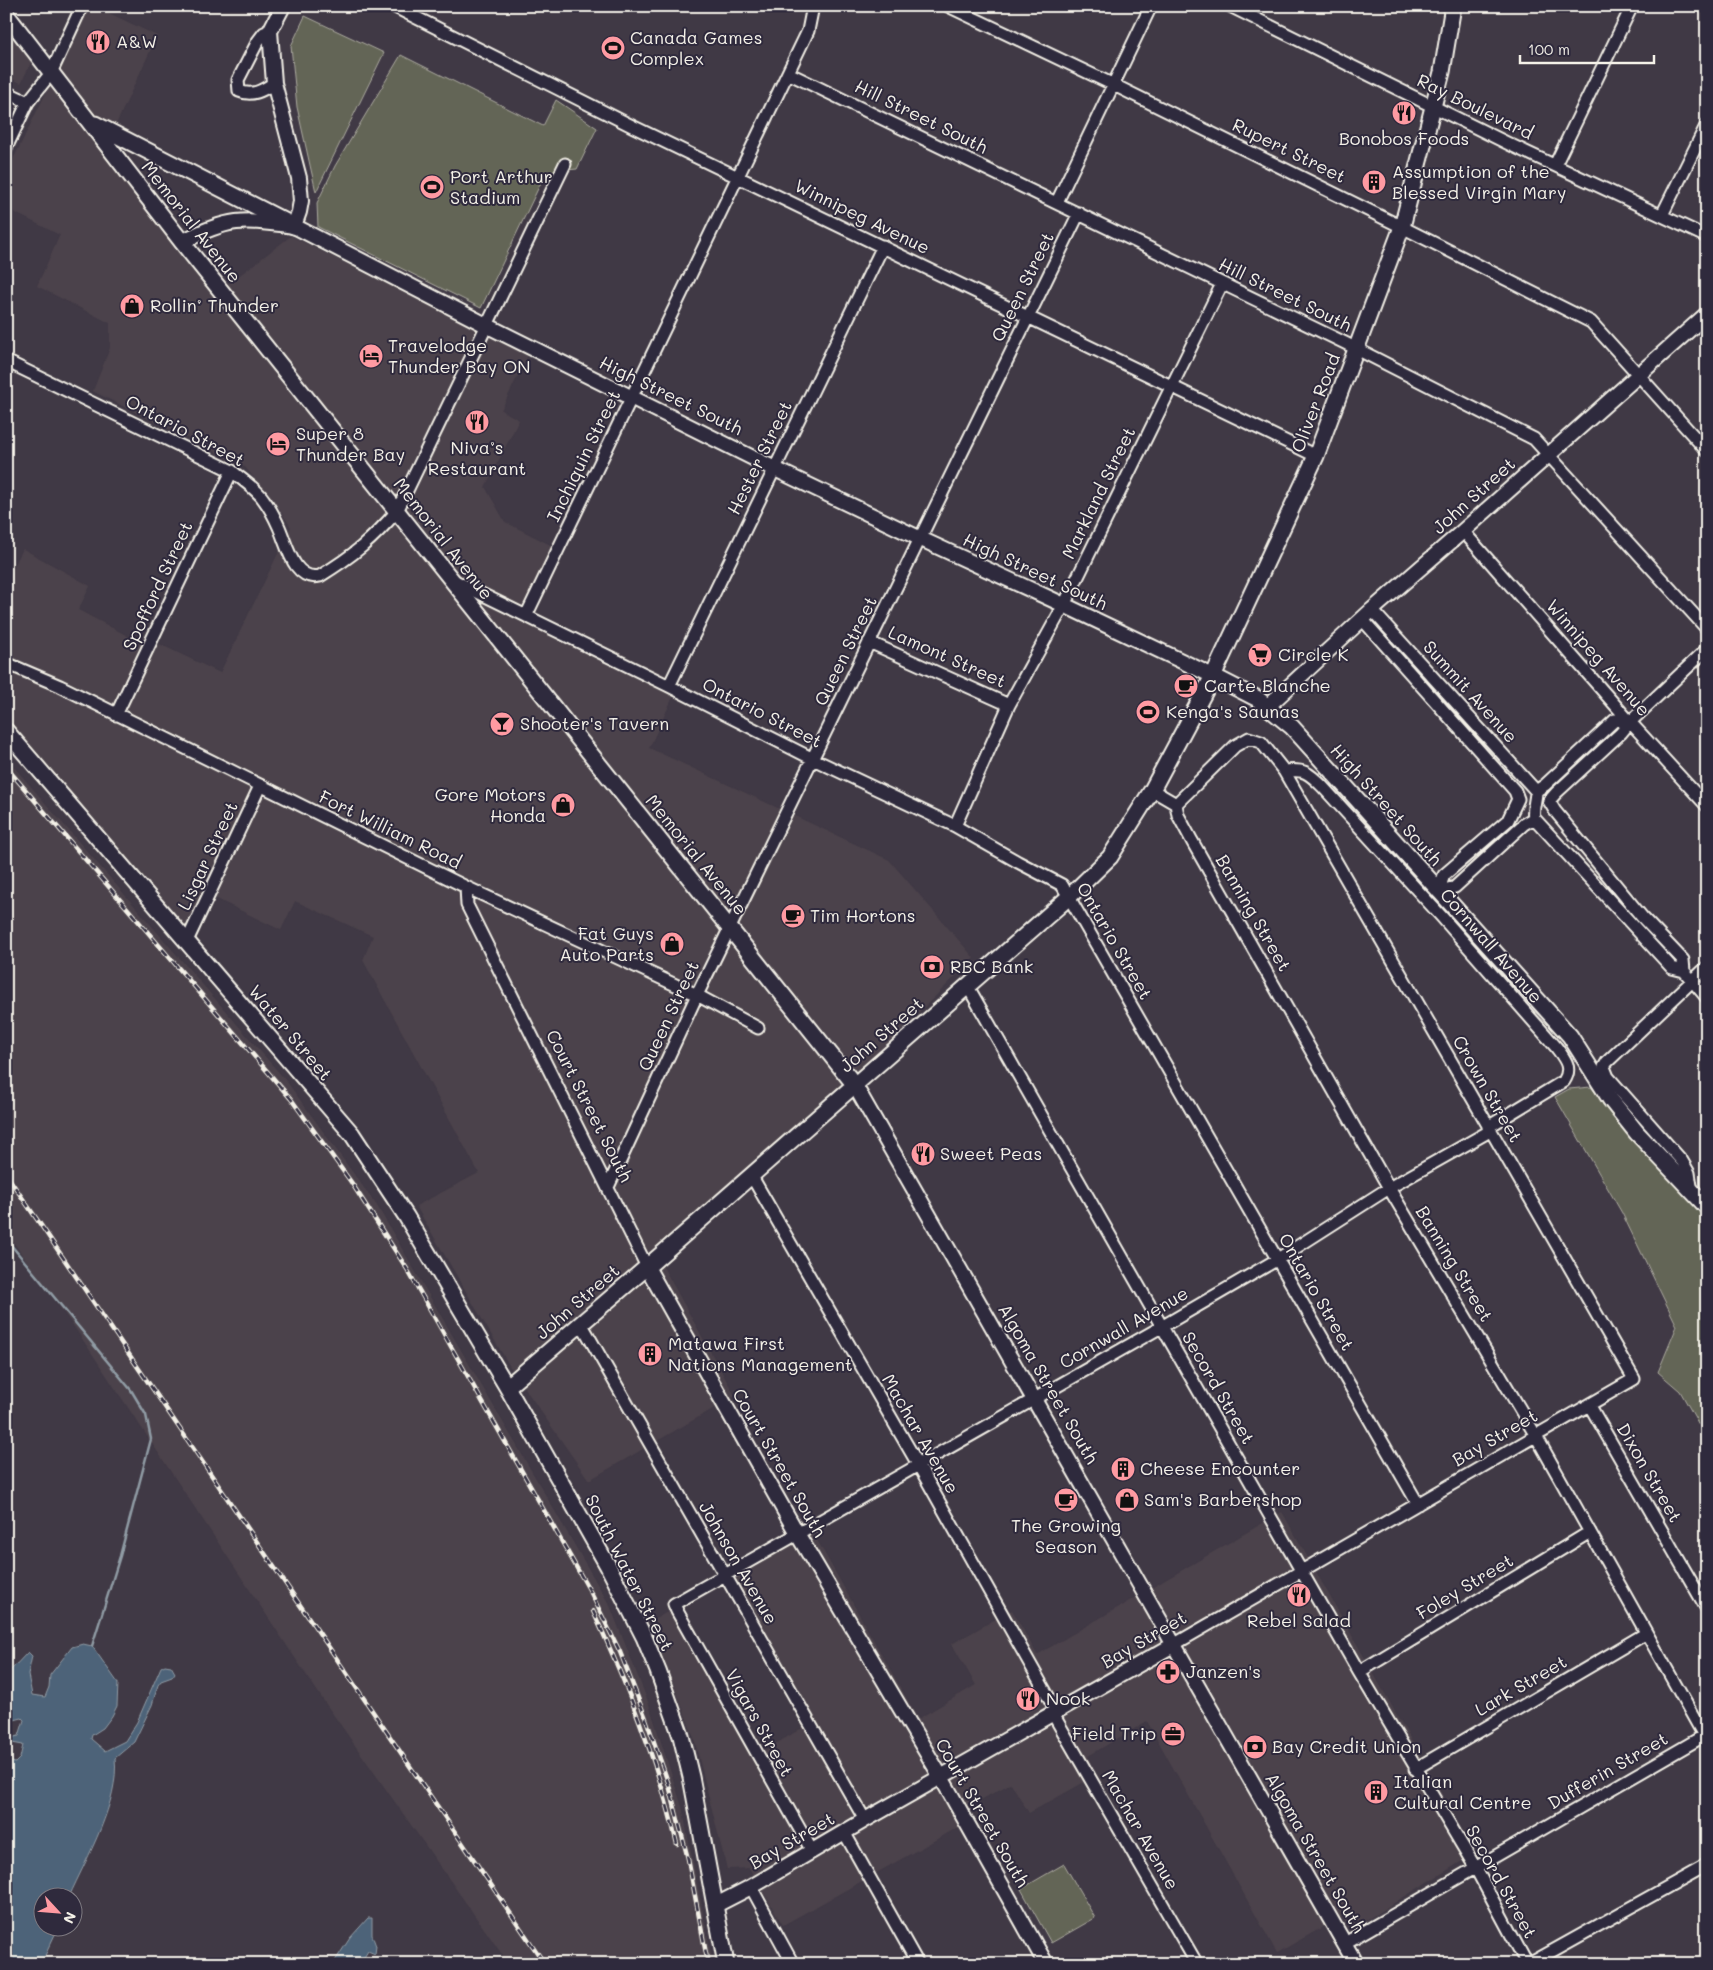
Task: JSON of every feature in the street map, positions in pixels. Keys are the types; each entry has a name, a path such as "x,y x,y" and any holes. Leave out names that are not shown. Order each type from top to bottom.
{"main road":[{"name":"Oliver Road","path":"1152,790 1213,676 1316,456 1357,350 1402,227 1444,63 1453,6"},
{"name":"Memorial Avenue","path":"6,14 182,242 854,1084"},
{"path":"90,122 294,226"},
{"name":"High Street South","path":"1213,676 1268,706 1292,727 1438,892 1570,1036 1610,1099 1637,1133 1707,1207"},
{"name":"Water Street","path":"6,730 352,1134 406,1216 507,1387"},
{"name":"John Street","path":"507,1387 647,1267 1069,897 1110,857 1152,790"},
{"name":"South Water Street","path":"507,1387 608,1566 644,1637 658,1671 681,1736 691,1777 726,1964"}],"street":[{"path":"6,148 28,102 51,73 82,6"},
{"path":"283,6 270,31 274,83 299,178 301,200 294,226"},
{"name":"Winnipeg Avenue","path":"393,6 634,127 1316,456"},
{"name":"Inchiquin Street","path":"526,616 808,31 813,6"},
{"name":"Rupert Street","path":"948,6 1114,85 1591,322 1707,451"},
{"path":"1057,202 1151,6"},
{"name":"Ray Boulevard","path":"1230,6 1432,106 1707,237"},
{"path":"1555,165 1632,6"},
{"path":"270,31 264,33 258,41 238,80 238,88 240,92 248,94 259,92 274,83"},
{"name":"Hill Street South","path":"788,73 1057,202 1534,439 1550,454 1707,628"},
{"path":"6,92 28,102"},
{"path":"1662,215 1707,124"},
{"path":"397,511 565,164"},
{"name":"Queen Street","path":"608,1187 697,995 1079,213"},
{"name":"High Street South","path":"182,242 204,230 233,221 262,221 294,226 632,398 921,539 1064,604 1213,676"},
{"name":"Hester Street","path":"669,686 883,246"},
{"name":"Markland Street","path":"955,826 1009,705 1064,604 1222,284"},
{"name":"John Street","path":"1268,706 1367,614 1463,532 1707,314"},
{"name":"Ontario Street","path":"6,361 232,471 263,498 279,526 291,557 306,576 312,578 320,576 344,562 374,537 397,511"},
{"name":"Spofford Street","path":"116,715 232,471"},
{"name":"Winnipeg Avenue","path":"1463,532 1630,722 1707,806"},
{"name":"Ontario Street","path":"449,578 813,759 955,826 1062,885 1418,1504"},
{"name":"Summit Avenue","path":"1367,614 1540,788"},
{"name":"Summit Avenue","path":"1367,614 1515,791 1518,799 1508,820 1444,875 1438,892"},
{"name":"Lamont Street","path":"870,642 1009,705"},
{"path":"1707,650 1549,801 1555,811 1642,917 1683,960 1684,971 1707,998"},
{"name":"Fort William Road","path":"6,663 60,686 466,887 697,995 758,1028"},
{"path":"1630,722 1615,720 1540,788 1533,812 1534,818 1672,968 1684,971"},
{"path":"1152,790 1176,804 1235,746 1250,738 1261,742 1284,771"},
{"name":"Cornwall Avenue","path":"677,1611 674,1604 1036,1400 1278,1259 1389,1188 1489,1129 1564,1081 1568,1075 1567,1062 1556,1047 1441,916 1322,786 1307,773 1300,770 1284,771"},
{"name":"Crown Street","path":"1284,771 1634,1379 1590,1406"},
{"name":"Lisgar Street","path":"187,941 260,786"},
{"name":"Banning Street","path":"1176,804 1178,815 1389,1188 1536,1436 1645,1634 1706,1737"},
{"path":"1438,892 1455,888 1524,824 1534,818"},
{"name":"Court Street South","path":"466,887 467,905 647,1267 798,1535 941,1777 1046,1964"},
{"path":"1632,926 1642,917"},
{"path":"1692,1192 1689,1173 1682,1161 1613,1083 1605,1071 1607,1062 1707,967"},
{"name":"Secord Street","path":"967,985 1359,1672 1475,1867 1528,1964"},
{"name":"Algoma Street South","path":"854,1084 1036,1400 1356,1964"},
{"name":"Machar Avenue","path":"751,1175 919,1466 1055,1713 1197,1964"},
{"name":"Johnson Avenue","path":"581,1323 865,1820"},
{"name":"Bay Street","path":"716,1905 751,1887 1590,1406"},
{"name":"Dixon Street","path":"1590,1406 1707,1609"},
{"name":"Foley Street","path":"1359,1672 1590,1532"},
{"name":"Vigars Street","path":"677,1611 812,1851"},
{"name":"Lark Street","path":"1415,1769 1645,1634"},
{"name":"Dufferin Street","path":"1345,1943 1475,1867 1706,1737"},
{"path":"844,1832 918,1964"},
{"path":"1528,1964 1707,1865"},
{"path":"751,1887 793,1964"}],"shaded area":[{"path":"6,6 10,6 40,44 21,83 6,76"},
{"path":"89,6 94,6 157,36 104,150 214,295 291,236 528,355 501,410 519,420 485,487 505,522 562,551 532,611 680,682 649,748 889,860 974,958 662,1265 735,1396 589,1480 512,1370 416,1206 479,1173 363,960 373,936 295,901 281,930 215,898 193,939 6,723 6,582 23,549 90,586 78,610 154,650 157,643 220,673 291,527 278,507 245,467 93,391 110,348 110,323 37,286 60,235 6,208 6,174"},
{"path":"6,758 287,1082 377,1206 610,1606 648,1702 682,1807 713,1964 509,1964 326,1704 75,1328 6,1232"},
{"path":"1282,1512 1475,1853 1350,1930 1342,1916 1277,1953 1147,1721 1088,1756 1095,1776 1029,1813 1011,1783 957,1813 962,1825 783,1925 749,1868 727,1869 694,1738 650,1622 673,1609 759,1754 814,1721 730,1576 813,1533 918,1719 976,1685 952,1644 1012,1610 1037,1655"}],"green space":[{"path":"305,16 384,53 316,192 297,107 291,46"},
{"name":"Port Arthur Stadium","path":"401,55 543,126 556,100 597,128 577,169 546,172 481,308 318,227 317,203 335,166"},
{"path":"1591,1087 1642,1149 1707,1218 1707,1439 1680,1391 1658,1372 1677,1326 1622,1213 1555,1097 1569,1089"},
{"path":"1064,1864 1095,1918 1051,1943 1021,1889"}],"water":[{"path":"83,1644 92,1646 118,1683 117,1706 103,1728 92,1735 91,1739 105,1751 125,1741 137,1722 161,1667 165,1665 171,1666 175,1673 172,1677 161,1681 158,1685 152,1705 134,1742 115,1758 112,1792 101,1829 73,1888 32,1888 32,1938 53,1938 41,1964 6,1964 6,1760 15,1763 20,1758 23,1745 12,1743 12,1739 19,1736 24,1720 22,1718 6,1722 6,1671 10,1671 28,1652 32,1656 28,1675 32,1695 45,1697 49,1687 50,1675 72,1647"},
{"path":"368,1918 372,1918 372,1935 376,1946 375,1954 368,1951 360,1964 333,1964 350,1938"}],"waterway":[{"path":"6,1239 131,1390 146,1415 151,1439 120,1556 92,1646"}],"railway":[{"path":"6,767 291,1099 351,1182 407,1269 591,1593 620,1652 669,1785 688,1859 708,1964"},
{"path":"6,1174 545,1964"},
{"path":"593,1611 641,1725 661,1784 677,1844"}],"place":[{"name":"A&W","path":"98,42"},
{"name":"Canada Games Complex","path":"613,48"},
{"name":"Bonobos Foods","path":"1404,113"},
{"name":"Assumption of the Blessed Virgin Mary","path":"1374,182"},
{"name":"Port Arthur Stadium","path":"432,187"},
{"name":"Rollin’ Thunder","path":"132,306"},
{"name":"Travelodge Thunder Bay ON","path":"371,356"},
{"name":"Niva’s Restaurant","path":"477,422"},
{"name":"Super 8 Thunder Bay","path":"278,444"},
{"name":"Circle K","path":"1260,655"},
{"name":"Carte Blanche","path":"1186,686"},
{"name":"Kenga's Saunas","path":"1148,712"},
{"name":"Shooter's Tavern","path":"502,724"},
{"name":"Gore Motors Honda","path":"563,805"},
{"name":"Tim Hortons","path":"793,916"},
{"name":"Fat Guys Auto Parts","path":"672,944"},
{"name":"RBC Bank","path":"932,967"},
{"name":"Sweet Peas","path":"923,1154"},
{"name":"Matawa First Nations Management","path":"650,1354"},
{"name":"Cheese Encounter","path":"1123,1469"},
{"name":"The Growing Season","path":"1066,1500"},
{"name":"Sam's Barbershop","path":"1127,1500"},
{"name":"Rebel Salad","path":"1299,1595"},
{"name":"Janzen's","path":"1168,1672"},
{"name":"Nook","path":"1028,1699"},
{"name":"Field Trip","path":"1173,1734"},
{"name":"Bay Credit Union","path":"1255,1747"},
{"name":"Italian Cultural Centre","path":"1376,1792"}]}
